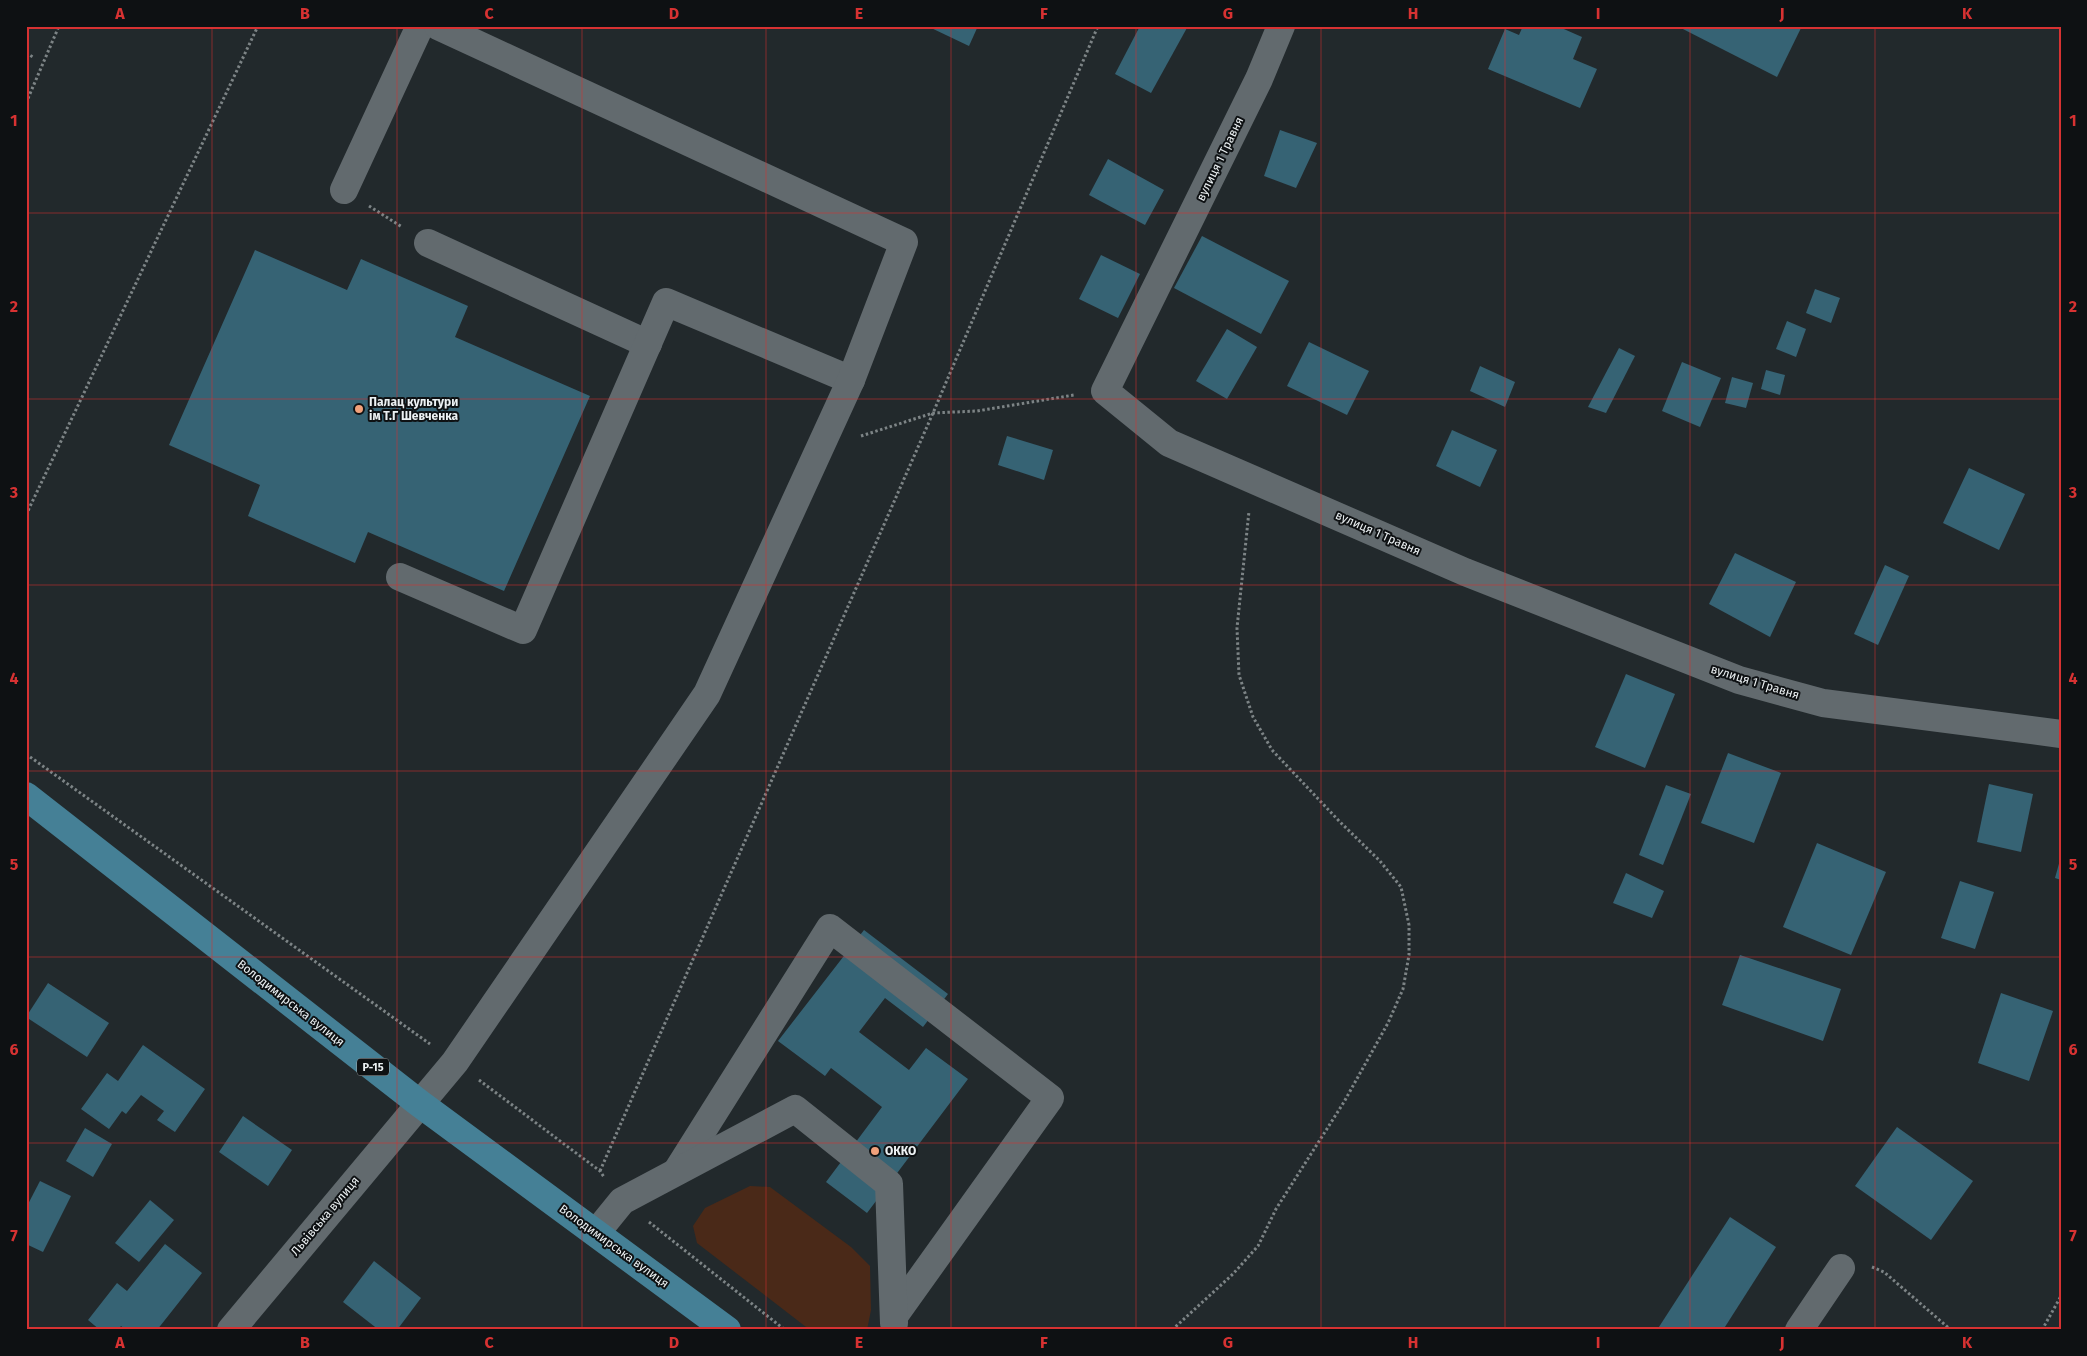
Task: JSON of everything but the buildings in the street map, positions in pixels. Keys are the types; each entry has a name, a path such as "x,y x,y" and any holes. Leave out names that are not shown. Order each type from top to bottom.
{"main road":[{"name":"Володимирська вулиця","path":"26,796 418,1103 727,1330"}],"street":[{"path":"344,190 420,26"},
{"name":"Львівська вулиця","path":"231,1330 418,1103 455,1062 707,694 817,458 851,380 904,242 438,26"},
{"name":"вулиця 1 Травня","path":"1281,26 1259,79 1105,391 1169,443 1465,572 1739,680 1823,703 2061,734"},
{"path":"428,243 648,344"},
{"path":"400,577 524,630 666,302 851,380"},
{"path":"677,1172 830,928 1050,1098 894,1323"},
{"path":"596,1233 622,1201 795,1109 889,1184 894,1323"},
{"path":"1799,1330 1841,1268"}],"path":[{"path":"26,103 60,26"},
{"path":"26,516 258,26"},
{"path":"600,1171 933,413 1098,26"},
{"path":"26,54 33,57"},
{"path":"344,190 428,243"},
{"path":"817,458 862,435 933,413 977,411 1023,402 1105,391"},
{"path":"1172,1330 1233,1274 1258,1246 1276,1208 1335,1118 1388,1024 1403,989 1409,956 1409,925 1401,887 1380,861 1272,750 1253,717 1239,674 1237,628 1252,478"},
{"path":"26,754 455,1062 600,1171 622,1201 785,1330"},
{"path":"1841,1268 1853,1259 1884,1272 1951,1330"},
{"path":"2042,1330 2061,1296"}],"shaded area":[{"path":"750,1186 770,1187 851,1247 870,1266 871,1310 867,1330 810,1330 697,1243 693,1226 705,1208"}],"place":[{"name":"Палац культури ім Т.Г Шевченка","path":"359,409"},
{"name":"ОККО","path":"875,1151"}]}
